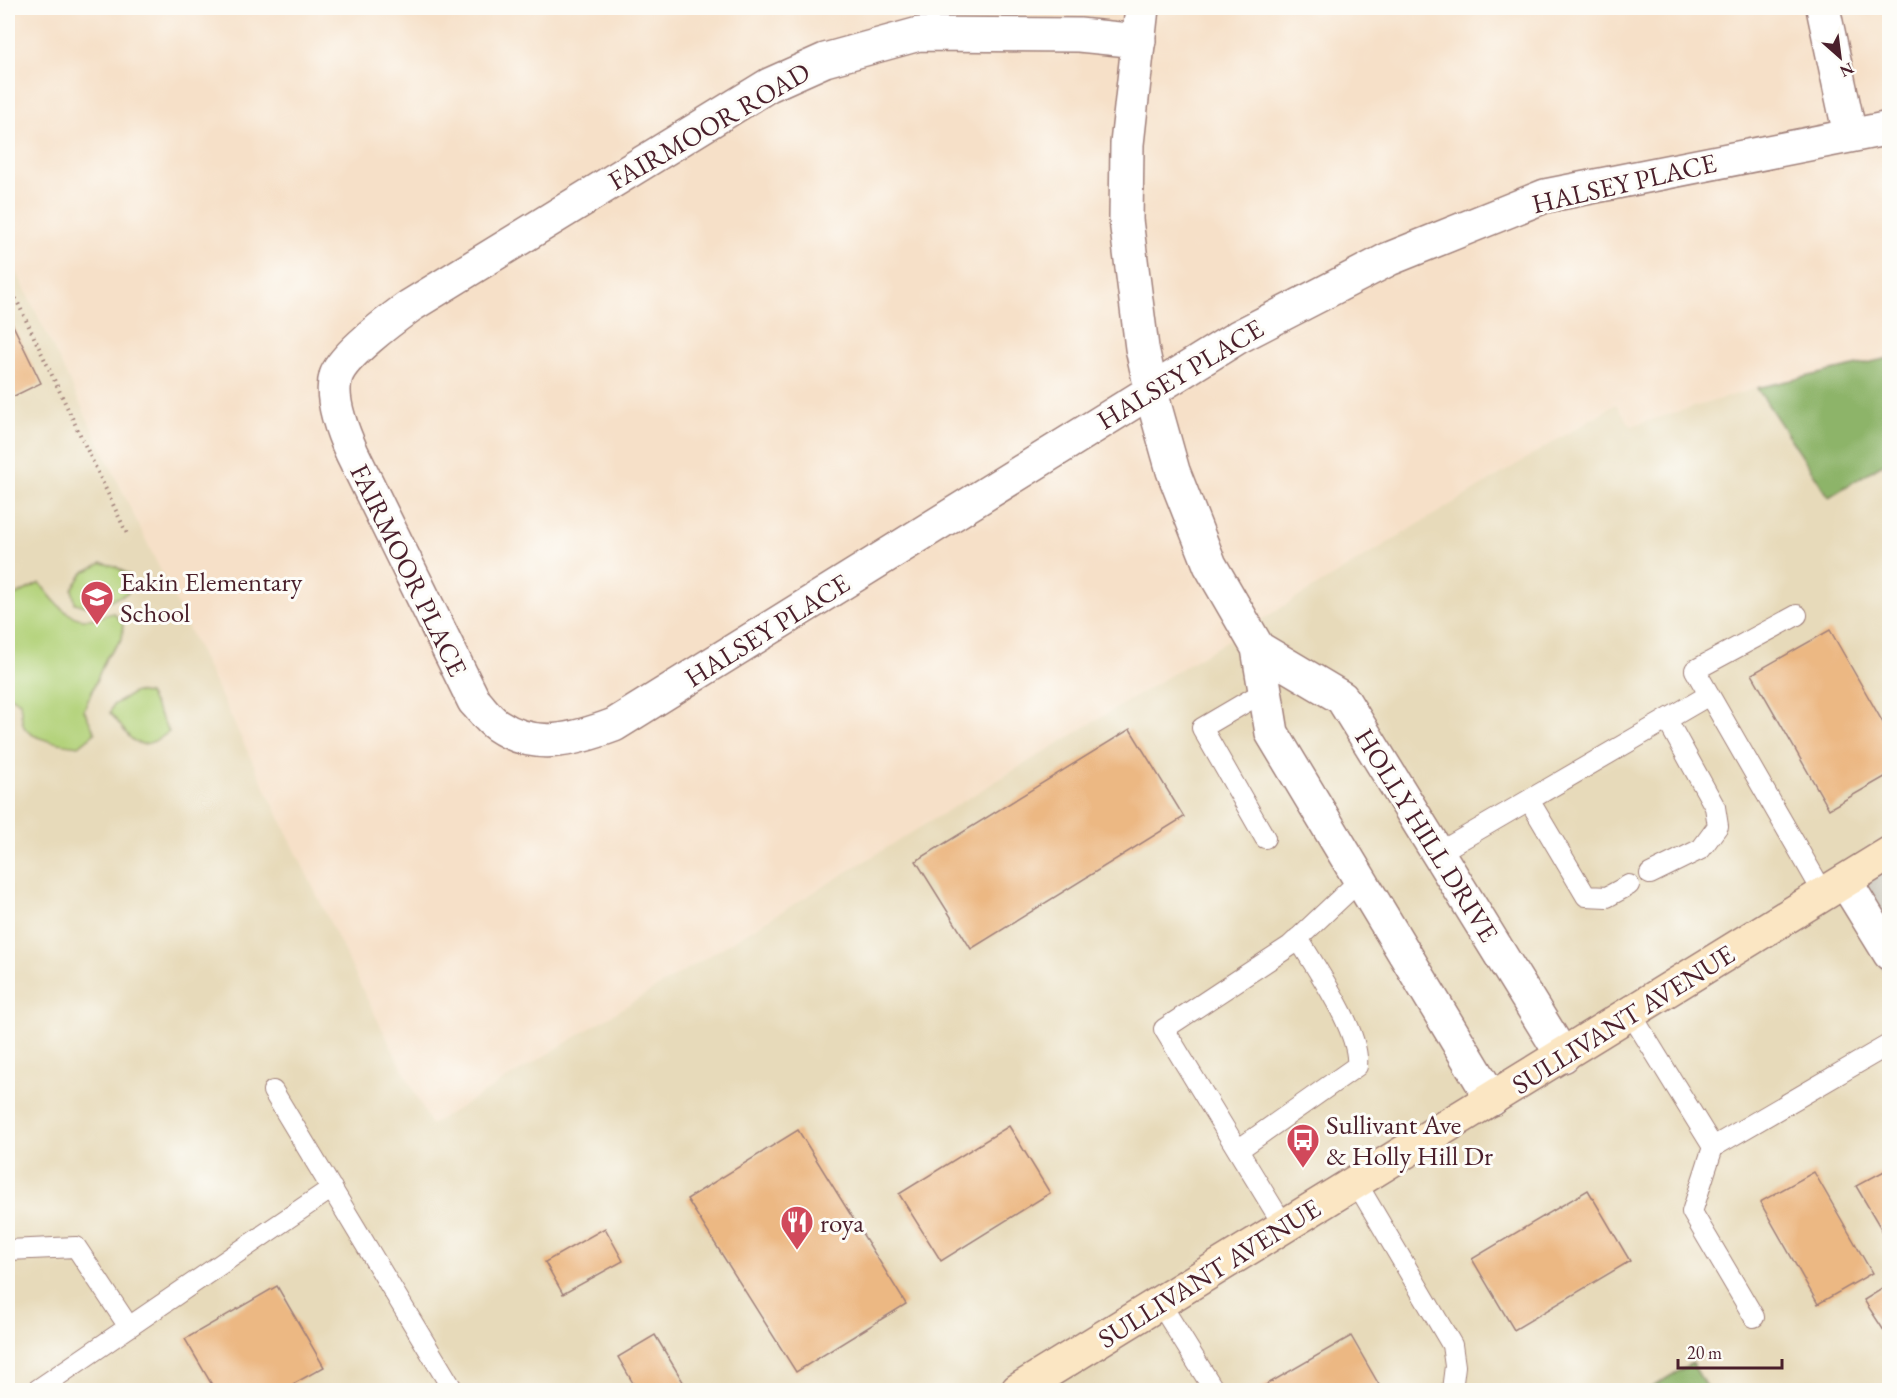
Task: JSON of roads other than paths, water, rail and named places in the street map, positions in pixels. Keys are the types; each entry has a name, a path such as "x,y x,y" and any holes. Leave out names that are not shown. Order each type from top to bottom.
{"main road":[{"name":"SULLIVANT AVENUE","path":"1018,1390 1890,854"}],"street":[{"name":"HOLLY HILL DRIVE","path":"1142,8 1127,144 1126,220 1132,282 1151,391 1173,471 1210,565 1258,648 1272,734 1492,1100"},
{"path":"1822,8 1850,135"},
{"name":"FAIRMOOR ROAD","path":"336,376 364,341 410,306 769,85 825,60 920,33 1078,35 1138,41"},
{"name":"HALSEY PLACE","path":"525,739 577,739 614,725 1238,337 1389,259 1545,196 1890,128"},
{"name":"FAIRMOOR PLACE","path":"336,376 337,417 352,453 474,701 496,724 525,739"},
{"name":"HOLLY HILL DRIVE","path":"1258,648 1342,698 1563,1056"},
{"path":"1834,888 1890,954"}],"lane":[{"path":"1797,615 1695,670 1834,888"},
{"path":"1265,691 1203,728 1265,838"},
{"path":"1438,853 1709,695"},
{"path":"1650,874 1701,849 1718,826 1715,807 1667,720"},
{"path":"1529,800 1586,896 1607,897 1629,885"},
{"path":"1284,1226 1164,1029 1298,938 1360,880"},
{"path":"1238,1150 1357,1066 1358,1053 1351,1031 1298,938"},
{"path":"1631,1014 1713,1147"},
{"path":"1754,1317 1692,1212 1713,1147 1890,1044"},
{"path":"273,1091 453,1390"},
{"path":"1356,1182 1452,1345 1455,1366 1452,1390"},
{"path":"37,1390 332,1188"},
{"path":"8,1250 76,1247 129,1327"},
{"path":"1160,1303 1214,1390"}],"place":[{"name":"Eakin Elementary School","path":"97,626"},
{"name":"Sullivant Ave & Holly Hill Dr","path":"1303,1169"},
{"name":"roya","path":"797,1251"}]}
